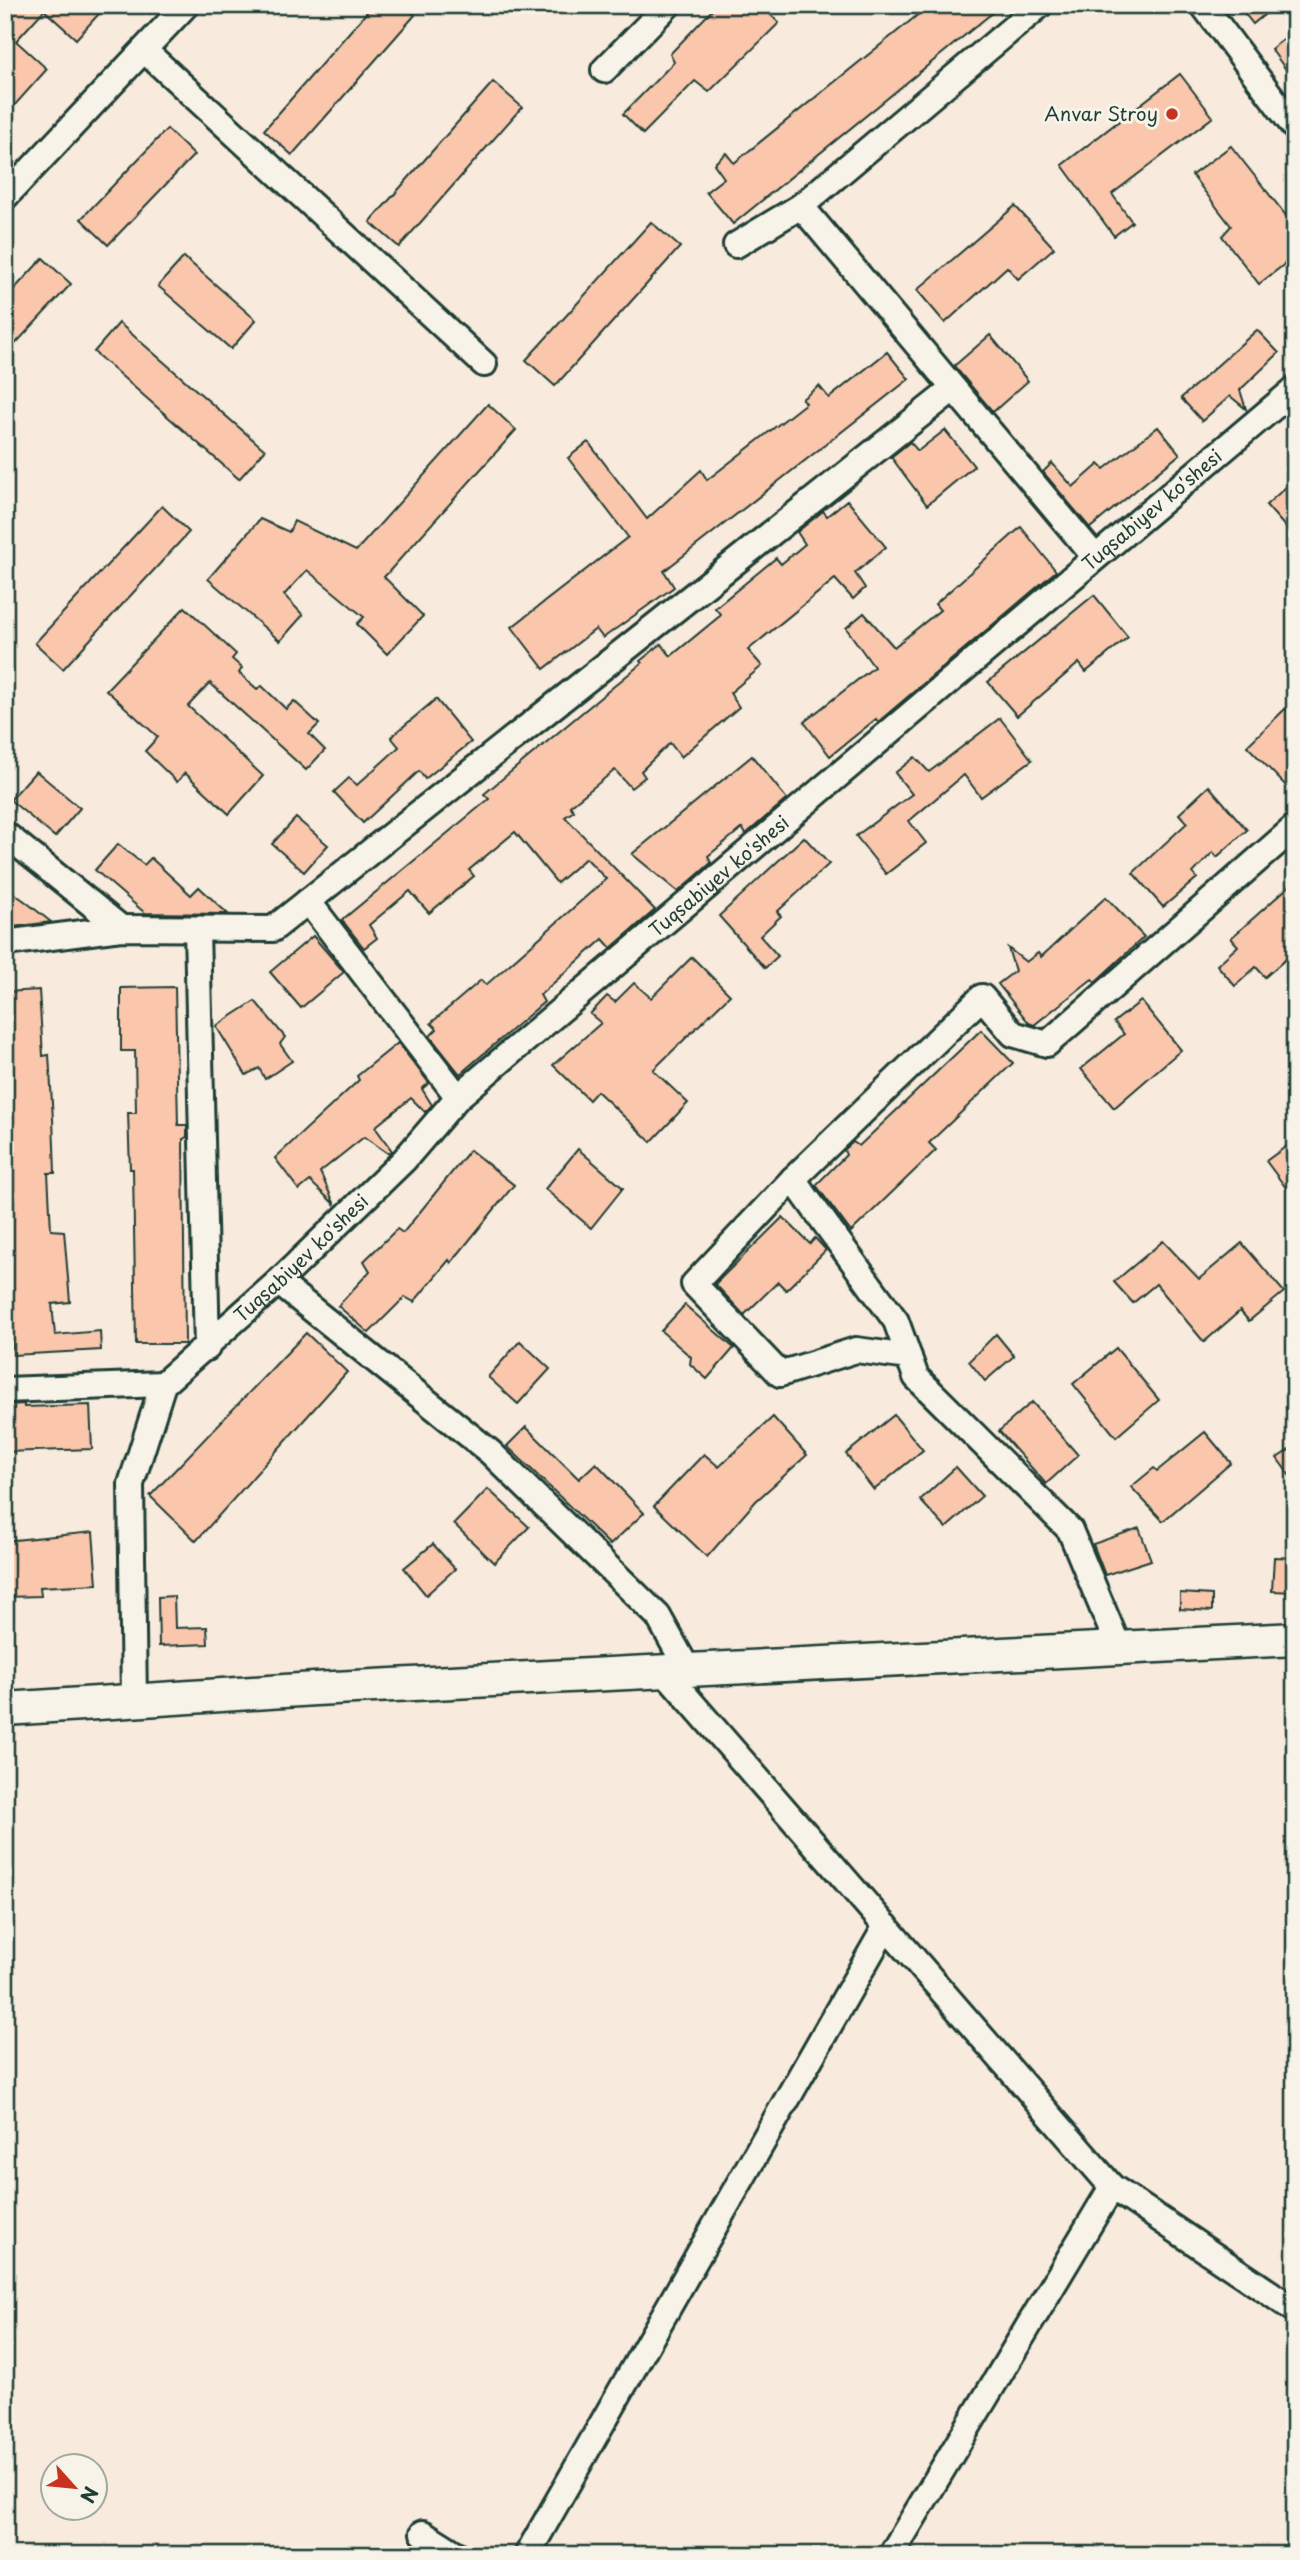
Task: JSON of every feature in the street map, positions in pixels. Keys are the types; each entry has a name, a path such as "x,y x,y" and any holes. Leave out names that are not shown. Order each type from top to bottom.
{"main road":[{"path":"5,1709 1295,1639"}],"street":[{"path":"5,197 186,5"},
{"path":"604,70 668,5"},
{"path":"736,245 801,206 1040,5"},
{"path":"1203,5 1295,128"},
{"path":"144,50 484,364"},
{"path":"801,206 1095,557"},
{"path":"5,943 121,928 273,929 953,389"},
{"name":"Tuqsabiyev ko'shesi","path":"163,1384 207,1348 404,1160 458,1097 1295,389"},
{"path":"909,1357 856,1350 780,1374 694,1284 793,1179 982,997 1013,1034 1047,1044 1295,827"},
{"path":"5,834 121,928"},
{"path":"309,901 458,1097"},
{"path":"197,929 207,1348"},
{"path":"793,1179 897,1321 916,1377 1070,1530 1119,1648"},
{"path":"278,1282 490,1452 658,1615 676,1671 886,1926 1112,2187 1295,2310"},
{"path":"5,1390 163,1384 131,1484 134,1701"},
{"path":"527,2555 886,1926"},
{"path":"891,2555 1112,2187"},
{"path":"423,2533 457,2555"}],"building":[{"path":"5,5 107,5 76,39 44,10 16,41 47,69 5,116"},
{"path":"373,5 404,5 415,15 292,155 264,130"},
{"path":"717,5 761,5 779,23 709,92 695,81 643,134 623,114 674,62 670,54"},
{"path":"930,5 1002,5 733,224 706,192 724,178 714,164 726,153 734,163"},
{"path":"1238,5 1276,5 1253,24"},
{"path":"1285,38 1295,52 1295,82 1271,49"},
{"path":"1180,74 1213,117 1112,194 1132,222 1114,236 1062,165"},
{"path":"493,82 522,107 399,247 370,222"},
{"path":"167,129 194,155 108,245 81,219"},
{"path":"1231,146 1295,227 1295,256 1259,284 1222,236 1231,226 1192,175"},
{"path":"1015,206 1054,248 1018,279 1007,267 945,323 917,290"},
{"path":"651,222 680,247 555,386 526,360"},
{"path":"184,257 256,320 231,349 158,286"},
{"path":"43,258 71,284 5,355 5,299"},
{"path":"119,323 265,450 239,479 94,352"},
{"path":"1257,330 1279,353 1240,390 1246,409 1230,396 1202,421 1181,398"},
{"path":"990,335 1028,381 993,412 954,366"},
{"path":"887,352 909,379 664,571 674,587 603,638 596,629 544,669 512,627 628,537 568,458 588,442 647,519 701,470 707,480 806,403 802,399 819,386 829,398"},
{"path":"488,404 516,430 384,577 423,616 387,654 357,624 364,617 307,570 284,595 303,615 280,641 208,579 260,519 289,532 294,521 356,551"},
{"path":"1158,427 1180,454 1090,528 1043,472 1052,463 1073,487 1099,464 1104,469"},
{"path":"945,430 974,466 927,505 891,457 910,442 918,451"},
{"path":"1295,479 1295,538 1266,505"},
{"path":"847,500 886,547 855,573 865,588 853,599 835,579 748,650 762,666 730,693 739,707 681,757 670,743 641,771 645,777 631,788 615,770 570,806 574,811 565,817 655,910 611,948 603,939 540,995 544,1002 460,1074 430,1036 437,1029 431,1023 481,980 486,985 606,879 586,858 557,883 515,832 469,870 474,876 429,913 410,891 369,925 377,938 364,948 342,920 489,799 484,794 642,663 640,661 661,644 671,656 721,615 715,608 776,558 781,564 805,544 797,532 823,511 827,516"},
{"path":"162,506 189,532 63,669 35,643"},
{"path":"1021,527 1056,571 878,722 876,719 830,756 804,722 874,667 846,628 864,613 894,647 940,610 935,604"},
{"path":"1094,595 1128,637 1086,672 1079,663 1017,716 988,682"},
{"path":"185,607 236,654 232,659 242,668 239,673 257,689 262,686 286,709 294,701 319,724 309,734 325,750 306,770 210,683 188,706 263,776 229,814 185,773 177,782 145,751 158,737 106,690"},
{"path":"436,699 471,742 425,779 419,771 363,823 334,792 349,778 357,785 399,747 391,737"},
{"path":"1286,708 1295,717 1295,795 1247,746"},
{"path":"1000,718 1032,760 981,797 964,775 909,821 926,843 886,874 856,836 912,794 895,773 915,757 929,772"},
{"path":"752,756 787,799 746,834 742,828 708,856 711,863 678,892 632,854"},
{"path":"36,771 80,808 55,837 10,800"},
{"path":"1209,786 1247,830 1217,857 1213,852 1193,873 1197,878 1163,907 1133,873 1187,823 1179,814"},
{"path":"296,818 328,845 304,872 272,844"},
{"path":"804,837 829,864 777,912 781,916 760,936 778,956 765,968 719,916"},
{"path":"118,844 144,865 151,858 191,895 199,887 228,914 145,913 95,870"},
{"path":"1295,881 1295,951 1265,977 1256,967 1235,986 1217,965 1238,946 1231,938"},
{"path":"5,887 26,902 51,922 5,928"},
{"path":"1106,897 1144,937 1095,982 1092,979 1034,1025 1029,1023 998,984 1015,971 1008,948 1026,962 1038,953 1041,957"},
{"path":"313,936 344,972 301,1008 270,972"},
{"path":"692,957 730,995 653,1070 688,1103 651,1142 597,1091 589,1100 553,1065 601,1023 590,1014 607,996 615,1002 634,983 651,998"},
{"path":"175,987 178,1125 187,1125 187,1137 183,1139 185,1344 136,1344 133,1169 130,1169 128,1113 136,1113 135,1051 121,1051 121,988"},
{"path":"39,990 43,1056 49,1055 53,1119 55,1173 48,1173 51,1230 64,1231 70,1302 52,1304 55,1335 100,1331 101,1350 13,1355 5,1230 5,992"},
{"path":"255,1001 285,1037 280,1044 292,1061 265,1079 259,1068 246,1075 216,1026"},
{"path":"1141,1001 1181,1050 1114,1108 1081,1069 1124,1034 1114,1022"},
{"path":"981,1030 1013,1063 929,1143 936,1150 851,1232 816,1185 846,1155 844,1150 853,1142 859,1146"},
{"path":"398,1043 429,1083 422,1089 432,1105 425,1112 411,1098 375,1127 392,1151 389,1154 364,1137 320,1172 335,1205 310,1181 299,1190 275,1158 359,1080 357,1076"},
{"path":"1295,1140 1295,1200 1266,1161"},
{"path":"578,1149 623,1188 591,1228 545,1189"},
{"path":"470,1150 514,1185 451,1263 449,1260 414,1302 405,1297 369,1333 338,1306 370,1271 364,1261 397,1229 403,1233"},
{"path":"783,1217 810,1244 815,1238 826,1250 786,1290 778,1282 744,1315 715,1284"},
{"path":"1163,1241 1199,1279 1242,1243 1284,1292 1249,1321 1240,1311 1204,1342 1156,1284 1133,1303 1114,1282"},
{"path":"685,1305 734,1348 707,1379 690,1364 691,1357 661,1331"},
{"path":"306,1333 347,1372 196,1541 150,1496"},
{"path":"996,1334 1014,1356 985,1381 969,1361"},
{"path":"520,1341 550,1369 518,1404 488,1377"},
{"path":"1116,1348 1159,1400 1116,1437 1073,1384"},
{"path":"1032,1402 1078,1455 1046,1484 999,1431"},
{"path":"24,1404 24,1407 90,1405 92,1449 5,1452 5,1408 7,1405"},
{"path":"894,1415 923,1450 874,1490 846,1454"},
{"path":"773,1417 807,1455 756,1501 707,1557 654,1506 704,1454 719,1467"},
{"path":"526,1427 579,1479 596,1463 644,1513 610,1545 507,1446"},
{"path":"1205,1432 1231,1463 1163,1521 1131,1487 1154,1468 1157,1471"},
{"path":"1295,1446 1295,1483 1277,1458"},
{"path":"956,1467 982,1496 946,1528 920,1500"},
{"path":"488,1489 529,1527 494,1563 454,1524"},
{"path":"1139,1528 1151,1560 1105,1575 1093,1544"},
{"path":"93,1532 97,1584 40,1587 41,1596 5,1597 5,1541"},
{"path":"433,1544 455,1569 426,1595 404,1568"},
{"path":"1274,1557 1295,1558 1295,1592 1272,1591"},
{"path":"1180,1593 1212,1595 1212,1611 1180,1609"},
{"path":"174,1596 175,1628 207,1627 208,1644 159,1646 158,1597"}],"place":[{"name":"Anvar Stroy","path":"1172,114"}]}
